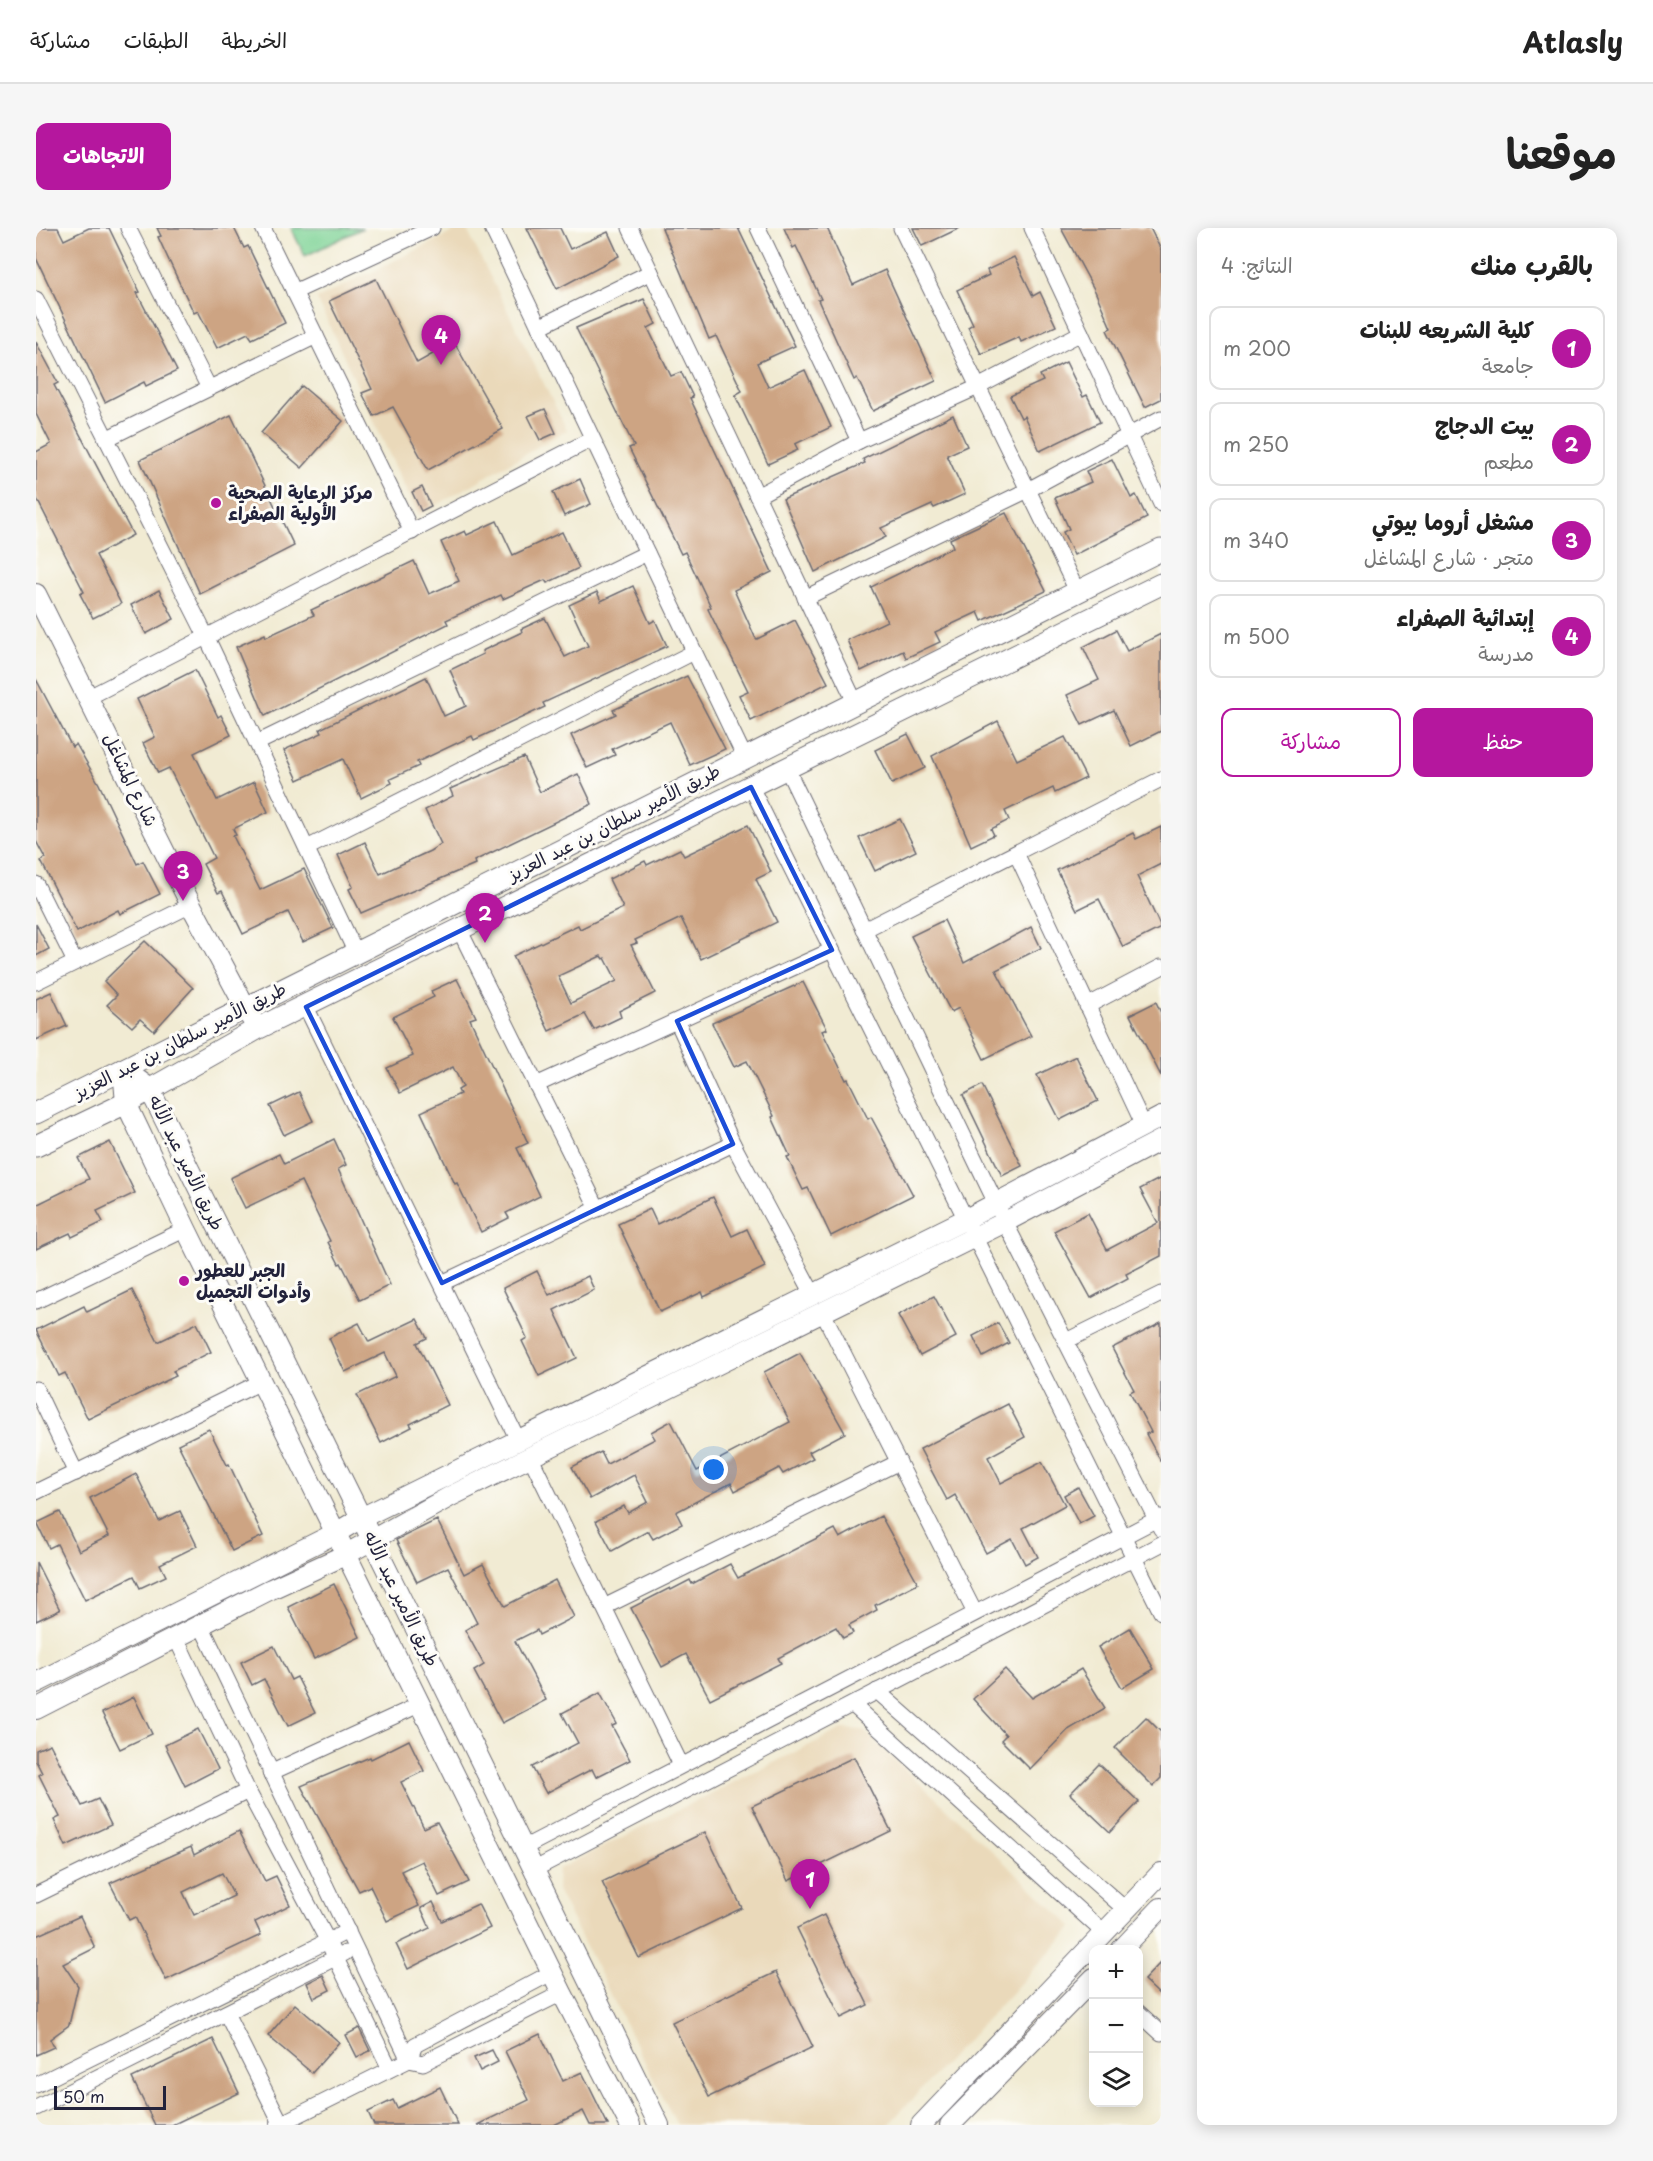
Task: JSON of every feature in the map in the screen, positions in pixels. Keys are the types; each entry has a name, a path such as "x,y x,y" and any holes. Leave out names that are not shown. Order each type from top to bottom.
{"main road":[{"name":"طريق الأمير سلطان بن عبد العزيز","path":"36,1113 1161,550"},
{"name":"طريق الأمير سلطان بن عبد العزيز","path":"36,1146 126,1103 257,1029 306,1007 1161,584"}],"street":[{"path":"128,228 209,388"},
{"path":"263,228 412,532"},
{"path":"294,292 432,228"},
{"path":"492,228 744,758"},
{"path":"630,228 855,702"},
{"path":"758,228 858,441"},
{"path":"901,228 1077,591"},
{"path":"1032,228 1161,504"},
{"path":"539,327 651,272"},
{"path":"36,299 207,638 356,952"},
{"path":"757,496 858,441 978,387 1081,333"},
{"path":"106,439 316,336"},
{"path":"805,598 1028,490 1161,418"},
{"path":"89,697 592,439"},
{"path":"257,743 647,553"},
{"name":"شارع المشاغل","path":"36,594 191,905 247,1006 257,1029"},
{"path":"306,848 694,652"},
{"path":"525,1847 1123,1537 1159,1522 1005,1222 787,769"},
{"path":"864,930 1161,779"},
{"path":"751,787 1161,1612"},
{"path":"36,1709 345,1555 451,1496 818,1302 966,1219 1153,1121 1088,1006 1016,853"},
{"path":"36,884 75,962"},
{"path":"36,982 191,905"},
{"path":"460,931 598,1209"},
{"path":"536,1085 832,950"},
{"path":"1088,1006 1161,967"},
{"path":"306,1007 518,1440"},
{"path":"677,1021 734,1144 818,1302 975,1613"},
{"name":"طريق الأمير عبد الأله","path":"123,1069 149,1088 371,1541 525,1847 659,2125"},
{"name":"طريق الأمير عبد الأله","path":"123,1069 126,1103 186,1229 345,1555 554,1972 562,1993 630,2125"},
{"path":"36,1683 518,1440 818,1302 974,1237 1161,1140"},
{"path":"442,1283 734,1144"},
{"path":"36,1301 186,1229"},
{"path":"1066,1341 1161,1294"},
{"path":"36,1492 261,1382"},
{"path":"36,1389 76,1473"},
{"path":"530,1456 681,1765"},
{"path":"604,1607 899,1462"},
{"path":"535,1869 854,1706 877,1691 1161,1544"},
{"path":"201,1625 409,2060"},
{"path":"176,1638 248,1791 336,1958 390,2069"},
{"path":"877,1691 1125,1910"},
{"path":"270,1773 420,1704"},
{"path":"854,1706 1103,1932"},
{"path":"36,1895 248,1791"},
{"path":"921,2125 1161,1873"},
{"path":"1126,1945 1161,1908"},
{"path":"36,2085 348,1931"},
{"path":"36,2108 356,1948"},
{"path":"409,2060 415,2045 554,1972"},
{"path":"950,2125 1089,1983"},
{"path":"226,2013 281,2125 409,2060 423,2063 562,1993"},
{"path":"1143,2017 1161,2033"}],"highlighted area":[{"path":"751,787 832,950 677,1021 733,1144 442,1283 306,1007"}],"shaded area":[{"path":"461,228 466,228 567,430 418,516 317,299"},
{"path":"842,1729 863,1730 1073,1927 888,2125 677,2125 557,1890 558,1869"}],"green space":[{"path":"291,228 363,228 305,256"}],"building":[{"path":"36,228 58,228 64,240 89,228 109,228 140,292 137,293 177,371 146,386 144,382 105,402 36,258"},
{"path":"157,228 234,228 244,248 248,246 285,323 252,339 248,333 217,348 198,311 194,313 158,237 161,236"},
{"path":"527,228 560,228 570,249 608,232 619,256 557,289"},
{"path":"662,228 738,228 795,346 757,363 768,387 805,370 831,427 795,444 798,450 768,464 735,395 742,391 716,336 709,339"},
{"path":"784,228 827,228 853,285 885,270 936,381 873,411 857,378 854,380 818,300 821,299 796,246 793,248"},
{"path":"913,228 960,228 922,246"},
{"path":"1061,228 1150,228 1161,250 1161,399 1145,407 1107,330 1111,328 1095,291"},
{"path":"1014,257 1033,296 1040,292 1056,326 1021,342 1019,337 981,354 968,327 973,324 957,290 989,275 987,270"},
{"path":"376,279 417,363 454,342 503,429 428,470 393,407 374,416 362,393 372,389 329,301"},
{"path":"644,299 656,324 648,328 671,376 681,372 693,397 690,398 772,572 734,590 755,637 757,639 795,620 828,683 751,721 739,695 748,691 708,609 711,607 685,552 681,554 629,448 634,446 576,328"},
{"path":"36,342 58,383 54,385 133,535 96,555 121,604 93,618 80,594 84,592 36,497 36,452 51,444 36,414"},
{"path":"1066,362 1083,397 1087,395 1100,422 1040,451 1024,416 1021,418 1010,396 1043,381 1040,375"},
{"path":"302,386 343,421 302,468 261,433"},
{"path":"545,409 556,433 540,440 528,416"},
{"name":"مركز الرعاية الصحية الأولية الصفراء","path":"231,415 294,546 200,594 140,460"},
{"path":"953,415 967,446 947,455 965,494 934,508 932,505 881,528 886,537 815,572 783,499 865,463 863,459"},
{"path":"1112,459 1131,498 1136,495 1147,518 1074,555 1063,532 1069,529 1055,498 1091,482 1086,471"},
{"path":"580,479 591,504 564,516 553,492"},
{"path":"422,487 431,506 421,511 412,492"},
{"path":"1006,513 1046,591 982,621 978,612 935,632 940,642 906,658 903,651 861,671 847,640 887,621 871,587 953,547 950,539"},
{"path":"497,521 513,555 562,532 579,568 547,583 545,580 503,599 501,595 446,620 448,624 265,716 236,647 265,634 266,637 314,615 311,610 414,561 429,594 459,581 441,542 465,531 467,535"},
{"path":"633,586 650,623 655,620 667,646 543,703 545,707 474,740 472,736 417,762 419,766 390,779 392,783 361,798 343,759 298,780 284,750 322,733 320,729 426,677 444,716 466,706 450,670 483,654 482,651 522,632 521,629 545,618 565,657 588,646 569,605 597,592 601,601"},
{"path":"159,590 174,619 146,634 131,605"},
{"path":"1116,630 1127,651 1161,634 1161,731 1131,746 1114,710 1082,725 1067,695 1099,680 1083,647"},
{"path":"195,670 218,717 221,715 231,735 194,753 217,800 254,782 268,812 233,829 236,835 233,836 260,890 304,869 333,928 303,942 288,912 243,934 222,891 218,893 203,864 214,858 169,768 158,773 143,743 155,737 137,699"},
{"path":"687,676 725,749 690,765 670,722 612,749 615,755 587,768 571,735 616,714 613,710"},
{"path":"36,679 72,747 76,744 99,784 137,864 143,861 160,894 120,914 118,910 77,932 41,861 45,858 36,841"},
{"path":"998,721 1017,760 1065,737 1086,778 1055,793 1053,788 1005,811 1009,820 991,829 994,835 971,846 932,756"},
{"path":"908,734 925,768 892,784 875,750"},
{"path":"524,757 540,792 578,774 592,804 474,861 475,864 361,913 349,889 353,887 338,855 365,842 380,874 430,851 441,844 425,810 453,796 450,789"},
{"path":"900,819 916,851 875,871 859,838"},
{"path":"748,825 771,872 756,879 777,922 701,959 681,918 635,940 637,943 631,945 655,993 619,1011 621,1017 594,1030 585,1014 549,1031 513,956 578,925 580,929 623,908 609,879 645,861 647,865 680,849 684,856","holes":["601,956 605,958 617,981 571,1003 558,976"]},
{"path":"1161,827 1161,864 1137,876 1161,928 1123,947 1099,899 1077,910 1057,870 1133,833 1136,839"},
{"path":"944,920 964,963 1031,927 1041,948 996,970 1031,1036 984,1059 959,1008 951,1012 911,936"},
{"path":"36,924 49,949 36,956"},
{"path":"145,941 193,988 154,1031 140,1019 132,1027 107,1005 117,995 104,981"},
{"path":"457,979 476,1017 470,1019 528,1143 517,1148 540,1196 506,1213 509,1218 481,1232 421,1112 460,1094 458,1090 463,1087 453,1067 400,1093 387,1068 413,1056 393,1017 434,997 431,991"},
{"path":"803,982 827,1029 822,1031 846,1080 848,1079 868,1119 871,1117 913,1195 831,1236 808,1188 803,1190 787,1157 790,1156 772,1117 774,1116 747,1061 734,1067 712,1023"},
{"path":"51,992 67,1026 36,1040 36,999"},
{"path":"1156,1002 1161,1013 1161,1076 1130,1015"},
{"path":"1076,1056 1098,1101 1060,1120 1037,1075"},
{"path":"982,1085 1022,1166 1002,1176 963,1095"},
{"path":"299,1092 313,1121 284,1135 270,1106"},
{"path":"334,1139 346,1165 338,1169 390,1285 360,1300 328,1242 330,1241 301,1181 245,1208 230,1178 279,1154 284,1164"},
{"path":"110,1142 135,1193 97,1211 103,1222 72,1237 70,1233 36,1249 36,1205 89,1179 78,1158"},
{"path":"1161,1178 1161,1256 1126,1274 1128,1278 1091,1298 1054,1231 1088,1213 1107,1250 1158,1223 1140,1189"},
{"path":"713,1197 732,1236 747,1229 765,1267 704,1297 702,1292 660,1312 618,1224 650,1209 657,1224"},
{"path":"537,1271 549,1295 588,1276 594,1290 554,1310 577,1358 539,1376 522,1341 527,1338 503,1288"},
{"path":"132,1290 158,1342 197,1323 211,1352 173,1371 176,1376 88,1419 65,1373 59,1376 36,1330 84,1306 87,1312"},
{"path":"934,1296 956,1337 920,1356 898,1315"},
{"path":"417,1319 427,1338 417,1343 448,1405 410,1424 412,1427 381,1443 357,1395 396,1376 385,1353 345,1372 329,1338 359,1323 369,1342"},
{"path":"998,1323 1009,1343 983,1357 973,1336"},
{"path":"1161,1323 1161,1462 1146,1434 1151,1432 1130,1392 1134,1390 1112,1348"},
{"path":"800,1353 845,1433 809,1452 813,1458 783,1474 779,1468 735,1491 731,1483 676,1512 682,1524 653,1539 648,1531 612,1551 596,1521 624,1506 628,1513 648,1502 634,1475 590,1499 572,1467 601,1452 607,1464 655,1439 651,1432 671,1421 697,1471 790,1422 764,1372"},
{"path":"1008,1404 1025,1437 988,1457 1001,1483 1042,1462 1065,1505 1023,1528 1038,1557 1025,1564 1012,1539 986,1553 955,1495 947,1500 920,1449"},
{"path":"209,1429 227,1465 229,1464 263,1536 232,1551 178,1444"},
{"path":"136,1474 159,1521 180,1511 197,1546 160,1564 166,1576 140,1588 134,1576 85,1600 57,1544 49,1548 37,1523 60,1512 79,1551 109,1536 90,1498"},
{"path":"1078,1487 1094,1516 1079,1524 1064,1495"},
{"path":"881,1516 918,1583 875,1605 877,1610 849,1625 853,1633 843,1638 836,1627 778,1658 781,1663 710,1699 686,1654 662,1667 631,1608 690,1580 692,1584 730,1564 738,1578 835,1529 840,1538"},
{"path":"437,1520 464,1574 483,1564 505,1606 555,1580 574,1617 539,1635 537,1630 515,1641 546,1700 502,1723 474,1671 484,1665 465,1630 477,1623 448,1567 417,1582 396,1540"},
{"path":"36,1562 60,1610 36,1621"},
{"path":"334,1584 360,1637 314,1659 288,1607"},
{"path":"1130,1628 1154,1669 1122,1688 1098,1647"},
{"path":"274,1646 291,1680 297,1677 315,1713 288,1726 264,1679 252,1685 241,1662"},
{"path":"1005,1669 1032,1698 1081,1669 1105,1708 1068,1730 1030,1769 1001,1740 1006,1735 973,1699"},
{"path":"600,1693 617,1724 612,1726 630,1760 596,1777 592,1769 546,1793 532,1767 578,1743 562,1713"},
{"path":"134,1697 152,1734 120,1749 102,1713"},
{"path":"1146,1717 1161,1732 1161,1778 1153,1786 1115,1748"},
{"path":"198,1729 218,1769 185,1786 165,1745"},
{"path":"409,1740 424,1771 401,1782 424,1828 437,1822 469,1882 439,1896 422,1861 401,1871 419,1906 387,1921 370,1886 359,1891 301,1786 370,1757 371,1759"},
{"path":"50,1744 82,1806 98,1799 111,1825 66,1846 54,1820 60,1817 39,1775 42,1773 36,1761 36,1750"},
{"path":"854,1757 891,1831 788,1881 752,1806"},
{"path":"1099,1764 1139,1802 1110,1832 1070,1794"},
{"path":"239,1831 265,1881 276,1876 290,1905 255,1922 261,1935 166,1980 135,1917 129,1920 110,1883 191,1847 194,1855","holes":["222,1873 234,1896 194,1915 183,1892"]},
{"path":"705,1832 742,1908 639,1958 602,1882"},
{"path":"433,1902 442,1921 478,1904 490,1928 408,1969 396,1944 430,1928 421,1908"},
{"path":"824,1915 868,2005 841,2018 797,1928"},
{"path":"80,1916 95,1948 63,1964 78,1986 69,2025 50,2039 54,2047 36,2055 36,1936"},
{"path":"1161,1962 1161,1996 1144,1980"},
{"path":"776,1972 813,2047 709,2097 672,2022"},
{"path":"323,1975 330,1990 314,1998 307,1983"},
{"path":"295,2004 339,2042 312,2073 268,2036"},
{"path":"359,2028 370,2051 357,2057 346,2035"},
{"path":"540,2034 563,2081 582,2072 608,2125 590,2125 583,2111 554,2125 477,2125 529,2100 505,2051"},
{"path":"213,2039 239,2093 172,2125 155,2125 132,2078"},
{"path":"492,2050 498,2062 480,2071 474,2058"},
{"path":"440,2087 458,2125 374,2125 368,2112 393,2100 397,2108"}],"place":[{"name":"إبتدائية الصفراء","path":"441,365"},
{"name":"مركز الرعاية الصحية الأولية الصفراء","path":"216,503"},
{"name":"مشغل أروما بيوتي","path":"183,901"},
{"name":"بيت الدجاج","path":"485,943"},
{"name":"الجبر للعطور وأدوات التجميل","path":"184,1281"},
{"name":"كلية الشريعه للبنات","path":"810,1909"}]}
